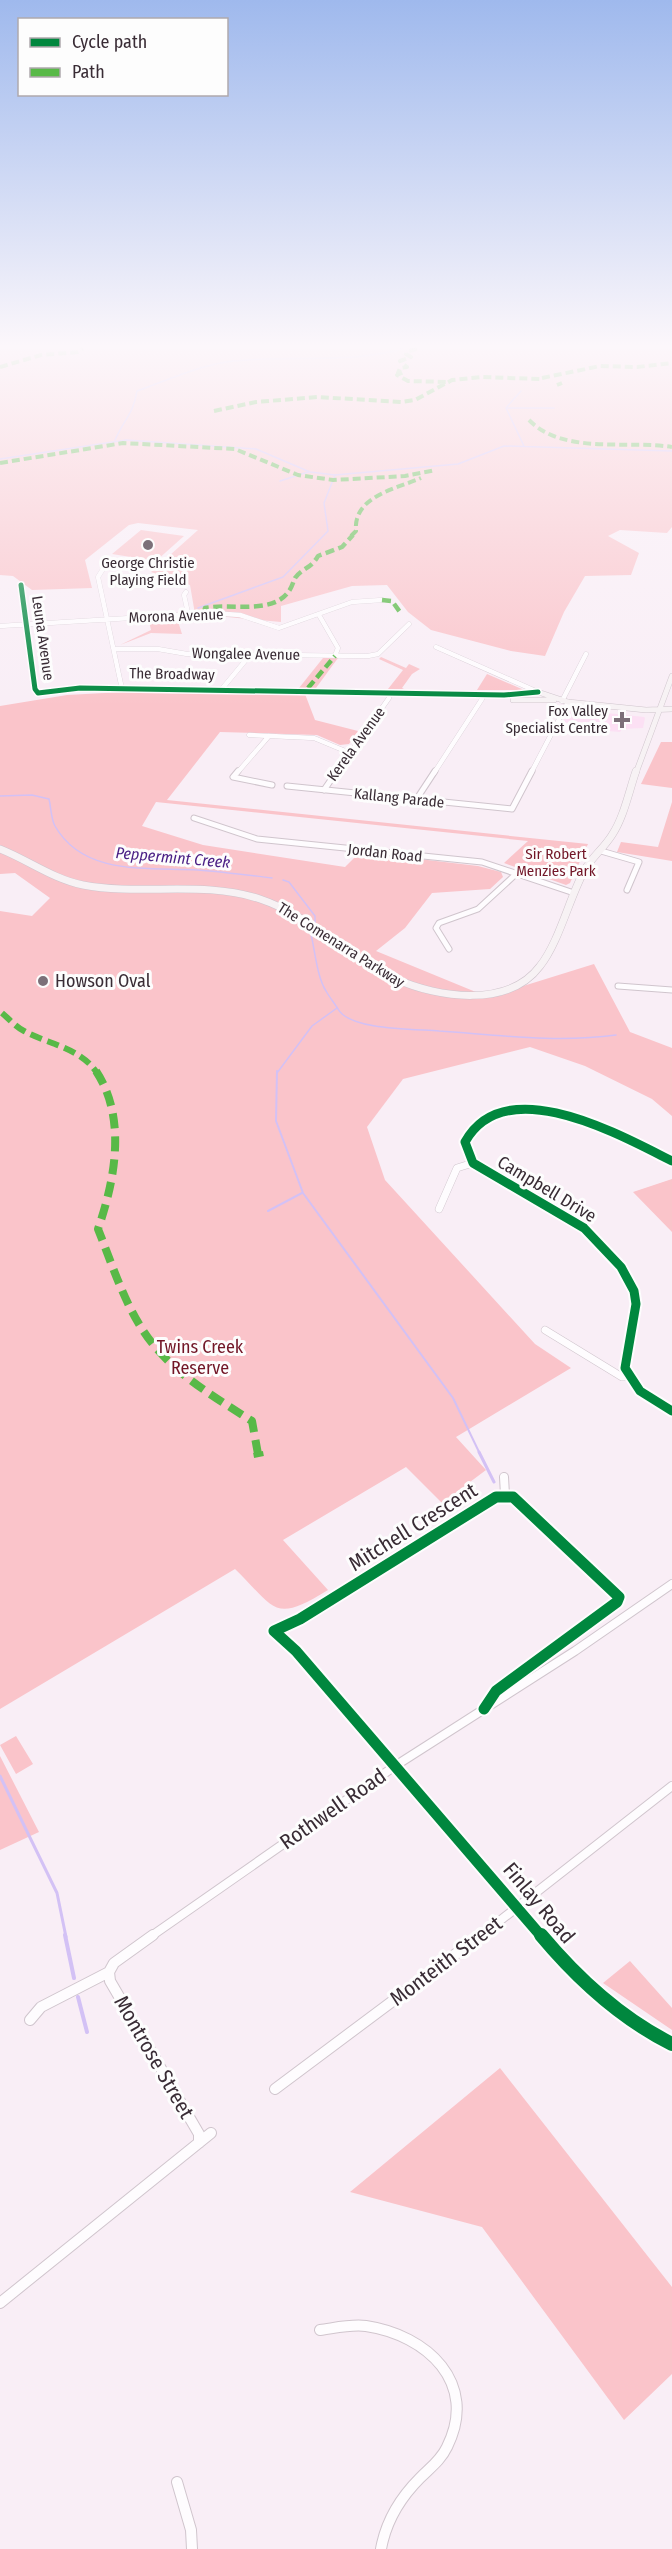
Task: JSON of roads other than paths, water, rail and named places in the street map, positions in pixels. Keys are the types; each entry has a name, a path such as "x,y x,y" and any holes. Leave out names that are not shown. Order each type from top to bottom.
{"main road":[{"name":"The Comenarra Parkway","path":"0,849 61,879 84,885 110,888 199,889 261,899 295,914 401,984 427,993 449,996 480,995 512,988 536,973 542,964 585,869 613,834 672,676"},
{"path":"668,686 672,701"},
{"name":"The Broadway","path":"305,691 504,695 538,692"},
{"name":"The Broadway","path":"305,691 331,698 564,701"},
{"path":"324,692 323,695 331,698"},
{"path":"538,692 564,701 640,710 672,709"},
{"path":"640,710 648,718 648,736"}],"street":[{"path":"103,569 98,577 122,689"},
{"name":"Leuna Avenue","path":"21,585 35,689 38,693"},
{"path":"186,592 184,595 188,613"},
{"name":"Morona Avenue","path":"0,626 188,613 240,615 264,626 279,628 352,603 382,600"},
{"path":"318,615 338,648 335,656"},
{"name":"Wongalee Avenue","path":"114,649 250,655 378,654 409,624"},
{"path":"436,647 538,692"},
{"path":"564,701 586,654"},
{"path":"221,690 250,655"},
{"name":"The Broadway","path":"38,693 80,688 305,691"},
{"name":"Kerela Avenue","path":"324,790 389,698"},
{"path":"416,800 482,699"},
{"name":"Kallang Parade","path":"287,786 512,809 564,701"},
{"path":"249,735 314,738 350,753"},
{"path":"269,736 234,778 272,785"},
{"name":"Jordan Road","path":"194,818 257,839 482,862 574,893"},
{"path":"601,851 639,862 627,890"},
{"path":"449,949 437,932 436,928 439,924 478,909 516,874"},
{"path":"618,986 672,990"},
{"name":"Campbell Drive","path":"630,1377 625,1368 625,1357 637,1309 628,1277 596,1238 584,1228 473,1163 465,1142 472,1126 492,1114 517,1110 589,1122 672,1161"},
{"path":"439,1209 457,1168 473,1163"},
{"path":"545,1330 622,1377 630,1377 640,1391 672,1411"},
{"name":"Mitchell Crescent","path":"504,1477 505,1495"},
{"name":"Mitchell Crescent","path":"395,1766 296,1652 274,1631 300,1619 496,1497 505,1495 519,1500 619,1597 617,1602 496,1691 484,1709"},
{"name":"Rothwell Road","path":"30,2020 41,2007 109,1972 114,1963 130,1951 395,1766 575,1652 672,1584"},
{"name":"Finlay Road","path":"395,1766 519,1907 575,1975 656,2036 672,2044"},
{"name":"Monteith Street","path":"275,2090 519,1907 672,1786"},
{"name":"Montrose Street","path":"109,1972 110,1981 199,2134 199,2143"},
{"path":"0,2303 211,2133"},
{"path":"320,2330 368,2326 430,2352 441,2364 457,2399 456,2422 448,2447 435,2465 396,2505 384,2528 381,2549"},
{"path":"177,2482 191,2530 192,2549"}],"waterway":[{"path":"300,468 310,472 335,475"},
{"path":"335,475 414,468"},
{"path":"280,481 308,472"},
{"path":"198,608 283,577 328,531 324,503 335,475"},
{"name":"Peppermint Creek","path":"0,796 32,795 49,799 55,826 68,842 83,854 100,862 139,868 198,870 272,878"},
{"name":"Peppermint Creek","path":"283,880 289,882 315,916 315,924"},
{"path":"311,934 323,985 338,1009 345,1016 356,1021 385,1027 527,1038 616,1035"},
{"path":"277,1073 312,1026 337,1008"},
{"path":"277,1071 276,1121 303,1193 453,1398 480,1454"},
{"path":"268,1211 302,1193"},
{"path":"480,1454 494,1482"},
{"path":"0,1776 57,1893 66,1937"},
{"path":"65,1935 74,1978"},
{"path":"78,1997 87,2032"}],"place":[{"name":"George Christie Playing Field","path":"148,545"},
{"name":"Fox Valley Specialist Centre","path":"622,720"},
{"name":"Howson Oval","path":"43,981"}],"park label":[{"name":"Sir Robert Menzies Park","path":"556,862"},
{"name":"Twins Creek Reserve","path":"200,1357"}]}
